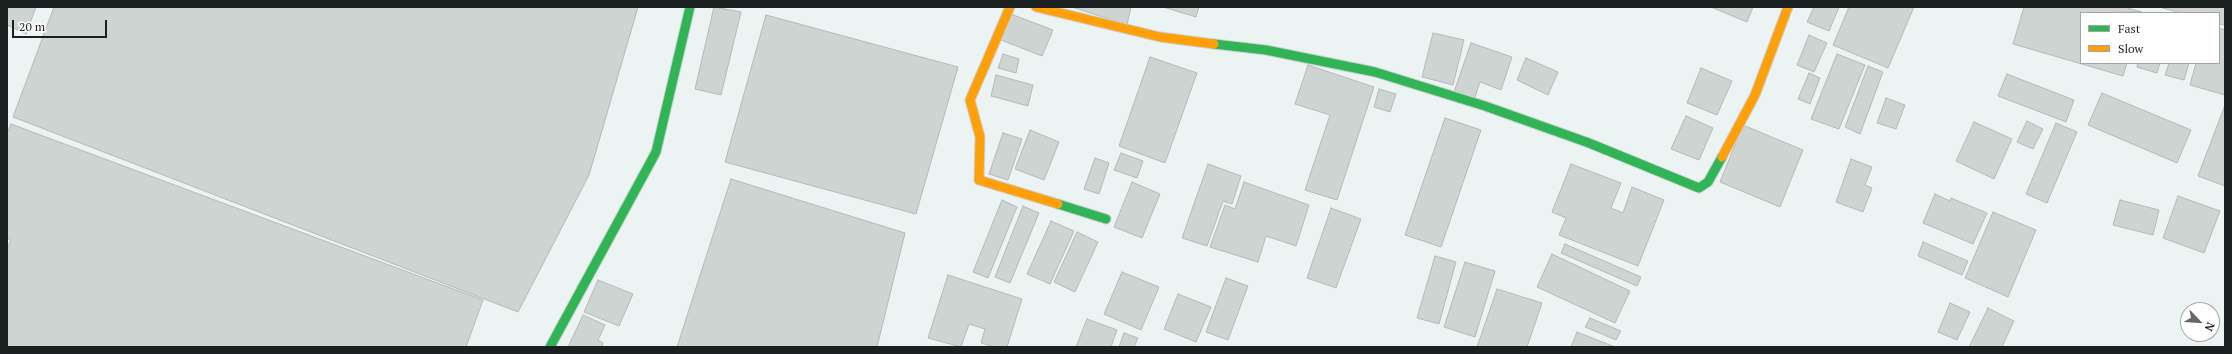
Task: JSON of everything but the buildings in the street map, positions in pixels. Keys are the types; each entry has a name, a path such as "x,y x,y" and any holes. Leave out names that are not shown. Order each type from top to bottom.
{"street":[{"path":"550,347 656,152 690,7"},
{"path":"1010,7 970,100 980,137 978,180 1106,219"},
{"path":"1036,7 1160,37 1266,50 1375,72 1485,106 1582,140 1699,188 1708,182 1755,95 1788,7"}],"traffic: fast":[{"path":"550,347 656,152 690,7"},
{"path":"1214,44 1266,50 1375,72 1485,106 1589,143 1699,188 1708,182 1722,157"},
{"path":"1058,204 1106,219"}],"traffic: slow":[{"path":"1010,7 970,100 980,137 979,180 1058,204"},
{"path":"1036,7 1160,37 1214,44"},
{"path":"1722,157 1755,95 1788,7"}]}
